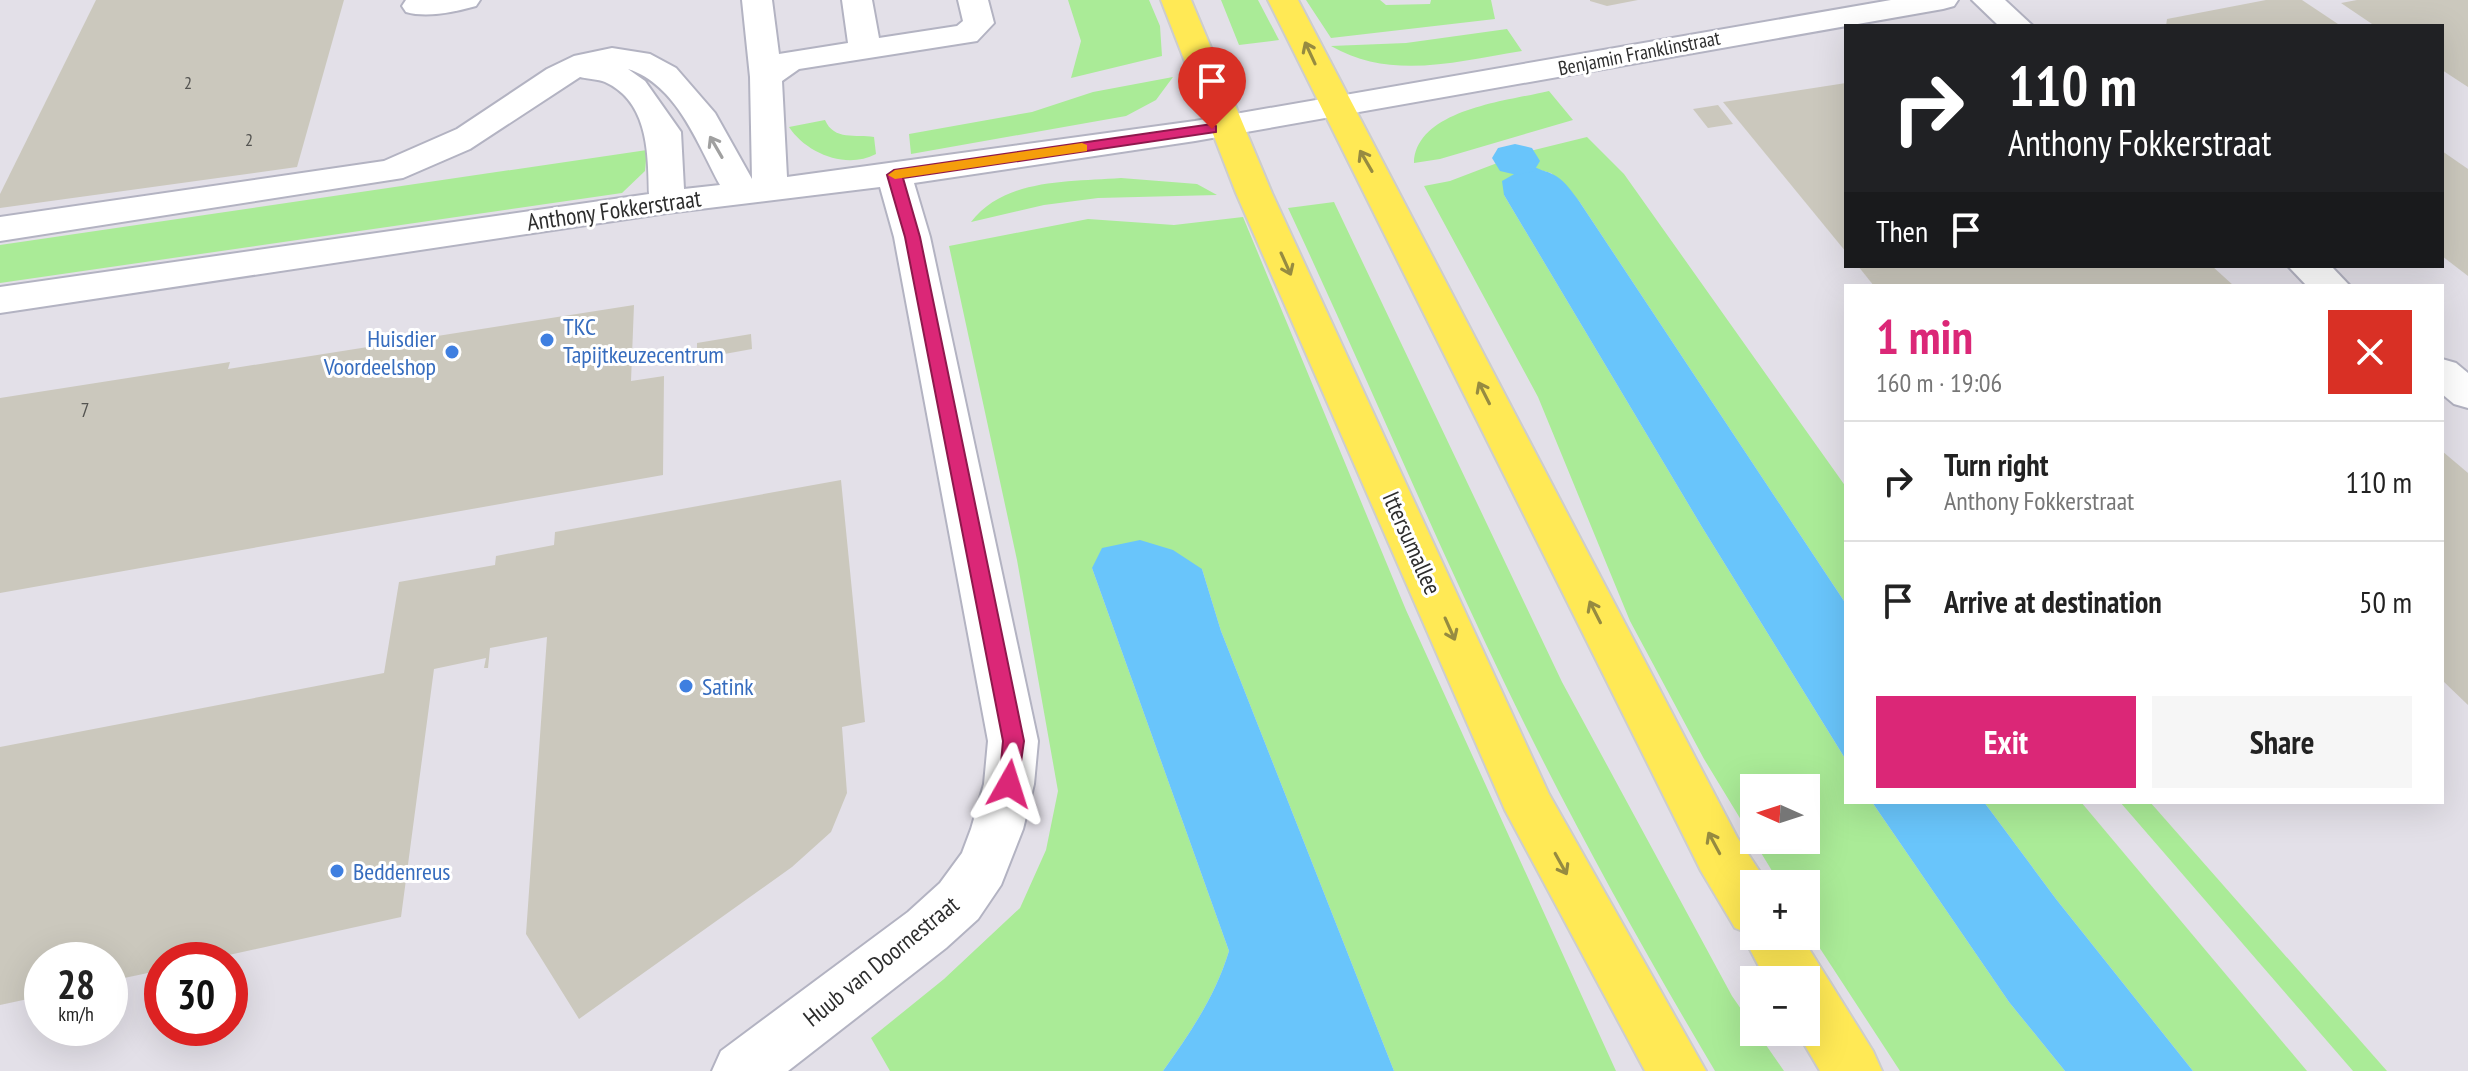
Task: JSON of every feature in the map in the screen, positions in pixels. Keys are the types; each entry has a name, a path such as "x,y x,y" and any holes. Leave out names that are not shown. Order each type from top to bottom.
{"main road":[{"name":"Ittersumallee","path":"1176,0 1254,193 1531,810 1677,1071"},
{"path":"1283,0 1335,107 1387,198 1719,854 1740,888"},
{"path":"1820,1018 1853,1071"}],"street":[{"path":"417,6 465,0"},
{"path":"757,0 778,69"},
{"path":"756,191 778,69 781,0"},
{"path":"857,0 865,50"},
{"path":"778,69 865,50 966,34 979,23 973,0"},
{"name":"Benjamin Franklinstraat","path":"1228,126 1943,0"},
{"path":"1987,0 2016,24"},
{"path":"0,229 391,171 438,153 567,70 601,56 629,56 650,64 690,102 756,191"},
{"path":"567,70 614,74 634,88 664,132 667,202"},
{"name":"Anthony Fokkerstraat","path":"0,300 667,202 894,175 1228,126"},
{"name":"Huub van Doornestraat","path":"741,1071 927,930 959,901 982,868 1009,784 1013,741 912,237 894,175"},
{"path":"2309,268 2329,284"},
{"path":"2444,375 2468,394"}],"shaded area":[{"path":"0,0 2468,0 2468,1071 0,1071"}],"green space":[{"path":"1068,0 1149,0 1160,26 1162,56 1071,78 1081,41"},
{"path":"1221,0 1258,0 1279,40 1239,45"},
{"path":"1306,0 1380,0 1386,5 1430,4 1431,0 1491,0 1495,19 1331,38"},
{"path":"1507,29 1522,51 1449,63 1401,66 1377,63 1331,46 1406,43"},
{"path":"1173,77 1156,100 1126,116 911,154 909,134 1032,112 1093,92"},
{"path":"1549,91 1573,120 1440,159 1414,163 1419,145 1430,130 1447,119 1467,110"},
{"path":"825,120 840,134 874,137 876,154 852,160 828,156 806,144 789,127"},
{"path":"1587,137 1624,174 1844,484 1844,601 1579,201 1551,173 1510,162 1517,173 1504,195 1702,527 1844,757 1844,804 1873,804 2009,1002 2065,1071 1900,1071 1820,948 1820,870 1771,870 1762,854 1820,854 1820,774 1740,774 1740,818 1704,759 1630,621 1538,397 1424,186 1450,181 1526,152"},
{"path":"647,150 645,171 622,193 0,283 0,245"},
{"path":"1121,178 1197,184 1217,195 1098,198 1044,205 971,222 1001,197 1020,190 1060,182"},
{"path":"1334,202 1562,682 1740,1008 1740,1046 1767,1046 1784,1071 1715,1071 1632,928 1504,682 1288,208"},
{"path":"1243,217 1406,610 1616,1071 1394,1071 1221,631 1202,569 1092,568 1229,951 1209,999 1173,1057 1163,1071 890,1071 871,1038 944,979 1020,908 1046,850 1058,791 1017,560 949,246 1088,219 1174,225"},
{"path":"1985,804 2083,804 2307,1071 2193,1071 2056,899"},
{"path":"2122,804 2152,804 2387,1071 2353,1071"}],"water":[{"path":"1526,160 1560,178 1569,187 1844,601 1844,757 1702,527 1504,195 1502,181 1516,173 1509,162"},
{"path":"1140,540 1173,550 1202,569 1221,631 1394,1071 1163,1071 1209,999 1229,951 1092,568 1102,548"},
{"path":"1873,804 1985,804 2056,899 2193,1071 2065,1071 2009,1002"}],"building":[{"path":"96,0 344,0 297,167 0,208 0,194"},
{"path":"1590,0 1638,0 1607,6 1590,1"},
{"path":"2266,0 2302,0 2338,24 2166,24 2167,19"},
{"path":"2357,0 2468,0 2468,87 2444,71 2444,24 2372,24 2341,3"},
{"path":"1844,83 1844,250 1723,102"},
{"path":"1718,105 1733,124 1708,128 1693,109"},
{"path":"2444,152 2468,169 2468,276 2444,258"},
{"path":"1860,268 2214,268 2232,284 1872,284"},
{"path":"634,305 631,381 664,376 663,475 0,593 0,398 230,362 228,369"},
{"path":"751,334 752,349 697,359 697,343"},
{"path":"2444,453 2468,473 2468,705 2444,682"},
{"path":"841,480 865,722 842,727 847,793 831,832 792,867 579,1019 526,934 547,637 490,648 488,668 484,668 486,658 434,669 401,917 248,951 248,942 144,942 144,974 128,977 128,942 24,942 24,1000 0,1005 0,747 384,673 399,582 495,565 496,556 554,545 555,532"}],"slow traffic":[{"path":"895,175 1082,148"}],"place":[{"name":"TKC Tapijtkeuzecentrum","path":"547,340"},
{"name":"Huisdier Voordeelshop","path":"452,352"},
{"name":"Satink","path":"686,686"},
{"name":"Beddenreus","path":"337,871"}],"route":[{"path":"1009,784 1013,741 912,237 894,175 1212,129"}]}
